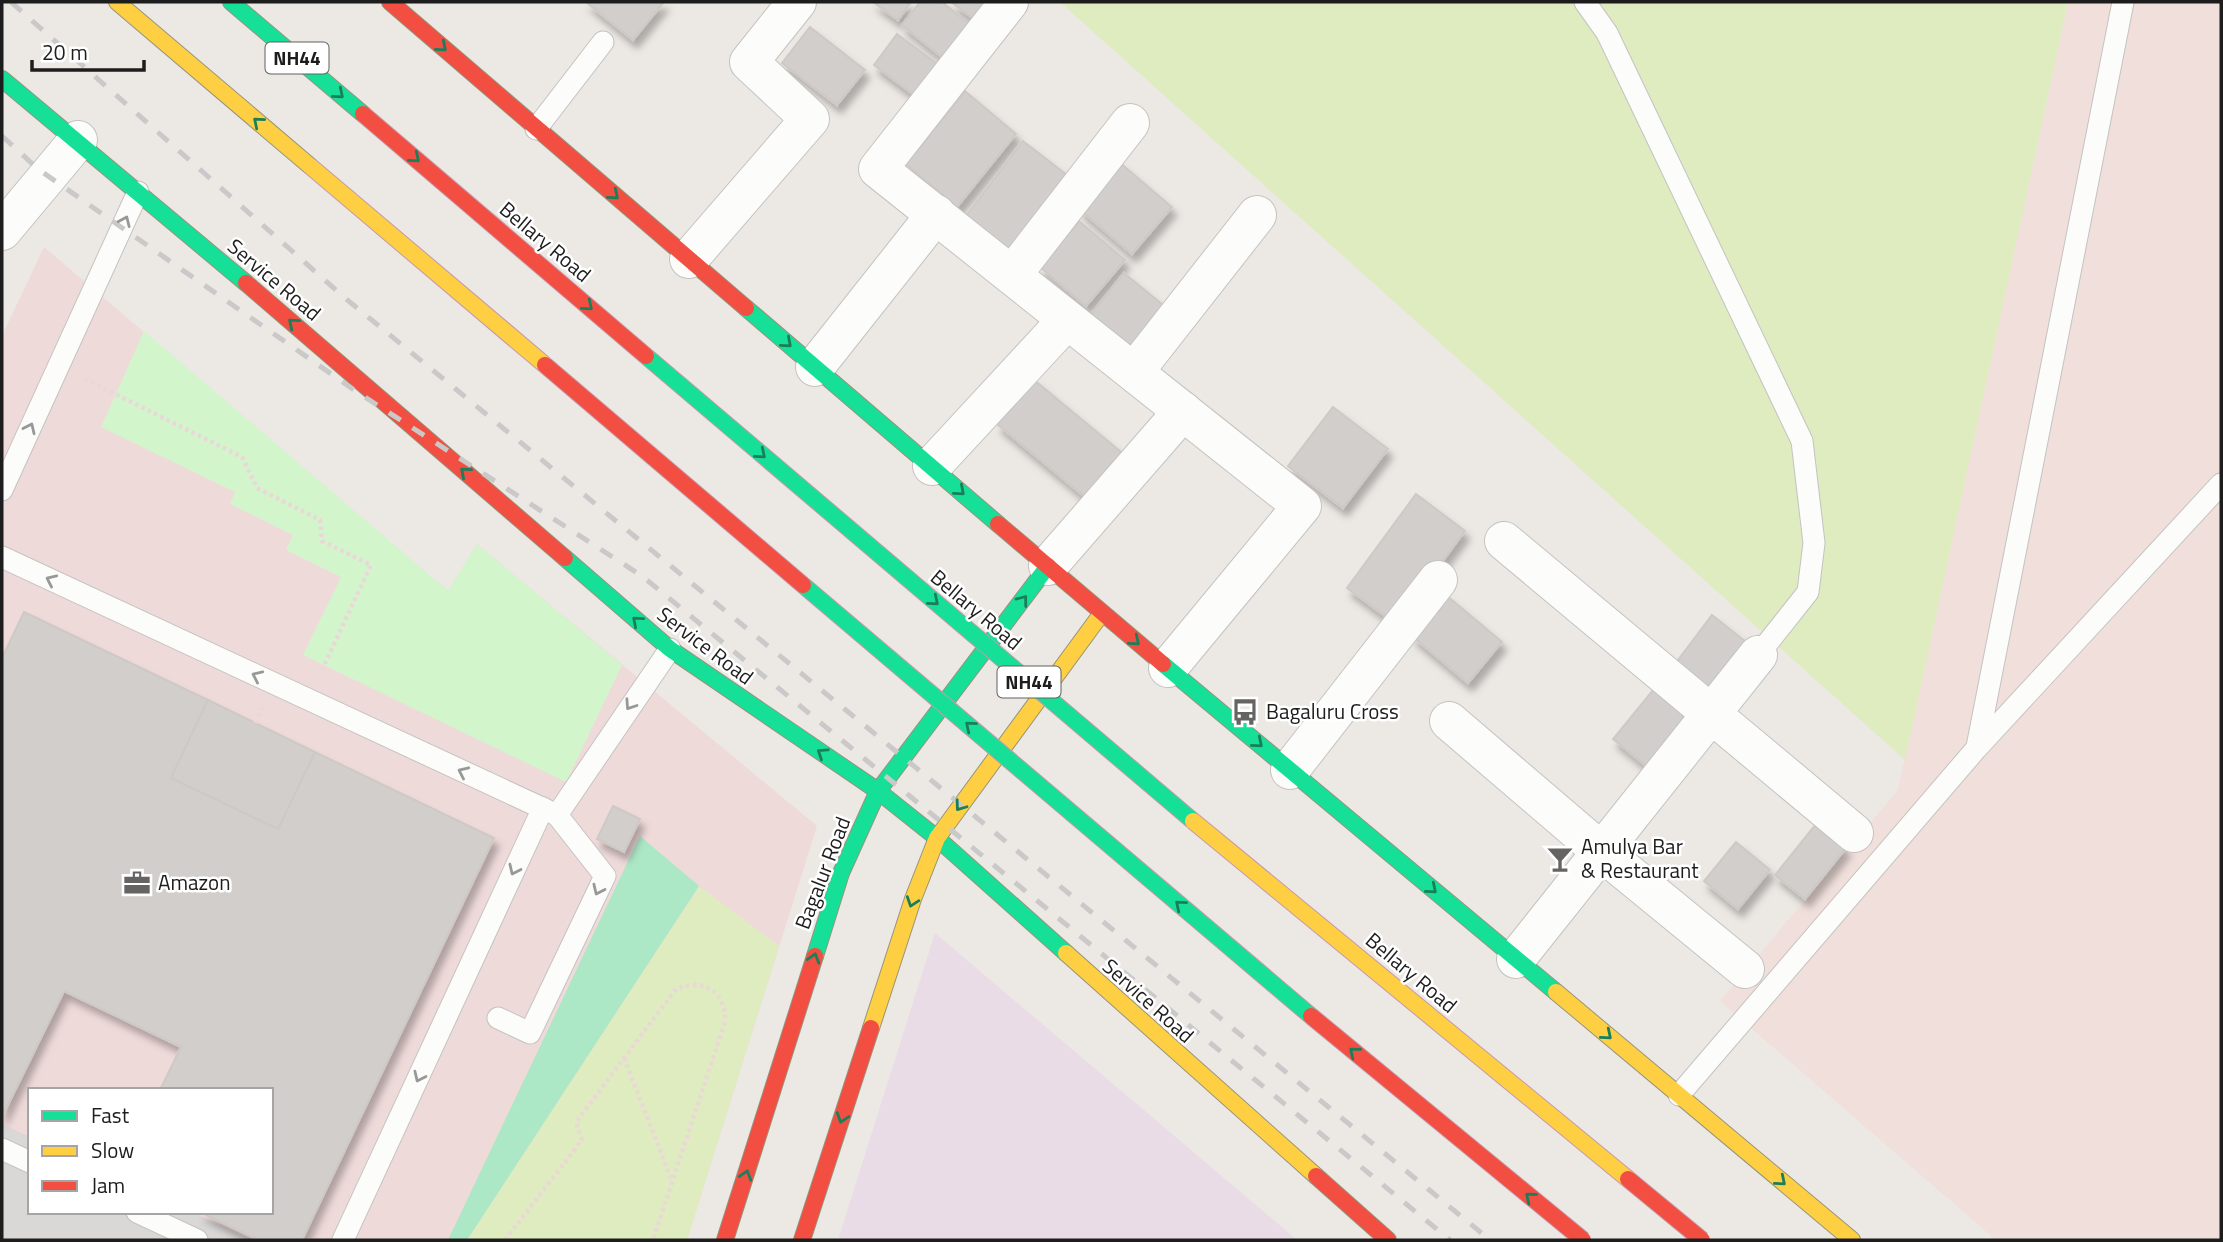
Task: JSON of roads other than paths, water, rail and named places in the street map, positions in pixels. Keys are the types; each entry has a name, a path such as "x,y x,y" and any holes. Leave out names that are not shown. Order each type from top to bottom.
{"main road":[{"path":"117,2 1338,1039 1583,1240"},
{"name":"Bellary Road","path":"231,2 1111,753 1702,1240"},
{"path":"404,6 536,129 1102,613 1852,1240"},
{"name":"Service Road","path":"2,79 78,139 670,649 878,792 937,838 1388,1240"},
{"name":"Bagalur Road","path":"725,1240 841,873 878,792 1048,566"},
{"path":"802,1240 913,899 937,838 1102,613"}],"street":[{"path":"689,259 810,119 749,62 797,2"},
{"path":"1009,2 878,169 1302,506 1168,668"},
{"path":"1012,275 1130,122"},
{"path":"2,231 78,139"},
{"path":"815,367 936,214"},
{"path":"1134,372 1257,215"},
{"path":"932,466 1067,320"},
{"path":"1048,566 1183,411"},
{"path":"1504,541 1854,833"},
{"path":"1290,770 1438,580"},
{"path":"1516,959 1758,655"},
{"path":"1449,721 1602,852 1745,969"}],"lane":[{"path":"1585,2 1606,33 1802,441 1814,543 1808,592 1758,655"},
{"path":"1976,749 2123,2"},
{"path":"536,129 603,42"},
{"path":"2,490 138,192"},
{"path":"1679,1096 1976,749 2221,484"},
{"path":"2,557 550,812 605,876 530,1033 498,1018"},
{"path":"343,1240 550,812 670,649"},
{"path":"2,1149 28,1161"},
{"path":"141,1214 197,1240"}],"railway":[{"path":"11,2 345,298 1490,1240"},
{"path":"2,136 38,169 357,392 642,576 1450,1240"}],"place":[{"name":"Bagaluru Cross","path":"1245,712"},
{"name":"Amulya Bar & Restaurant","path":"1560,859"},
{"name":"Amazon","path":"137,883"}]}
